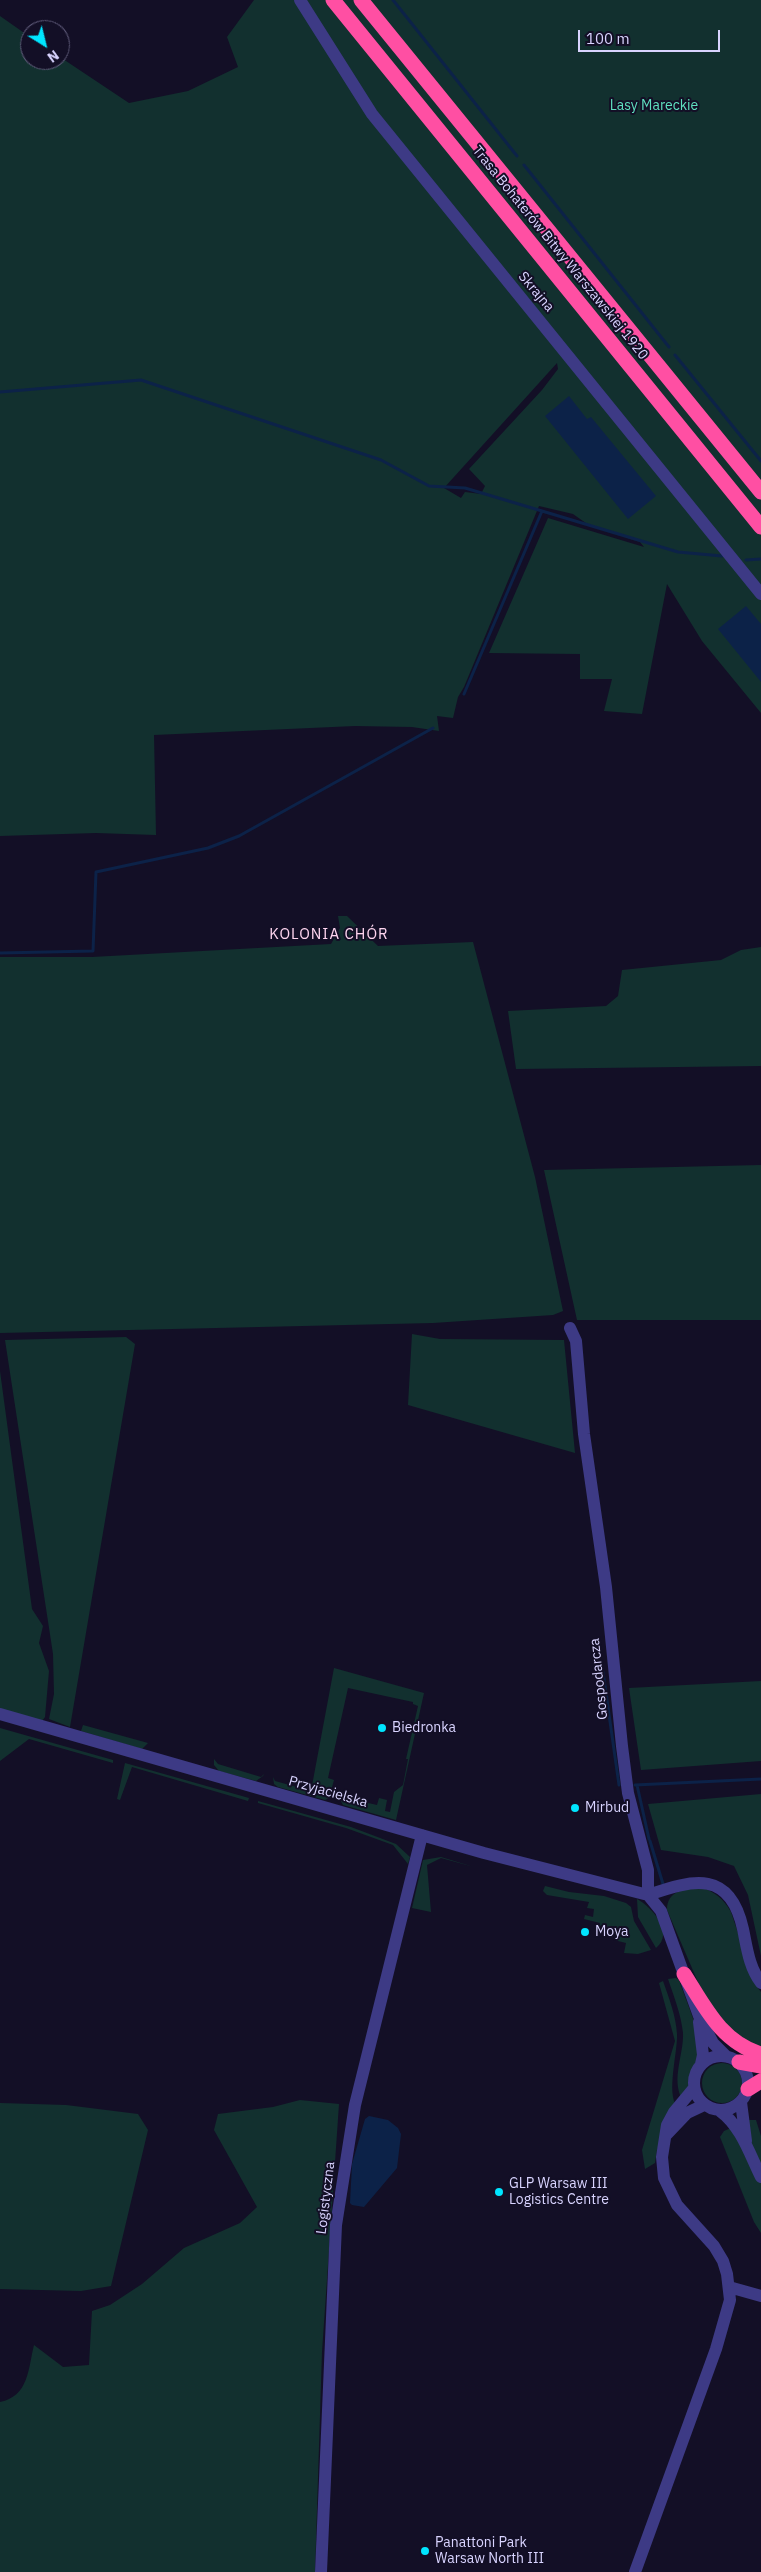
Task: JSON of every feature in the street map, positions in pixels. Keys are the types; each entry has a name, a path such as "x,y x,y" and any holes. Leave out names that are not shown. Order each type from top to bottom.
{"highway":[{"name":"Trasa Bohaterów Bitwy Warszawskiej 1920","path":"333,0 761,527"},
{"name":"Trasa Bohaterów Bitwy Warszawskiej 1920","path":"361,0 761,492"},
{"path":"684,1974 722,2031 734,2041 761,2054"},
{"path":"732,2059 761,2066"},
{"path":"744,2096 761,2081"}],"street":[{"name":"Skrajna","path":"300,0 372,114 761,594"},
{"name":"Gospodarcza","path":"570,1328 576,1342 584,1434 606,1587 626,1778 648,1870 648,1895"},
{"name":"Przyjacielska","path":"0,1714 422,1835 648,1895"},
{"name":"Logistyczna","path":"321,2572 336,2225 342,2181 355,2105 422,1835"},
{"path":"747,2146 744,2096 748,2074 713,2043 699,2016 661,1911 648,1895 697,1881 720,1888 731,1898 737,1908 748,1956 761,1983"},
{"path":"635,2572 727,2316 729,2288 727,2274 714,2246 677,2205 669,2191 662,2166 670,2119 694,2088 695,2075 701,2064 703,2051 699,2016"},
{"path":"701,2064 712,2057 732,2059"},
{"path":"694,2088 704,2105 720,2111 729,2119 747,2146 761,2177"},
{"path":"720,2111 728,2110 744,2096"},
{"path":"667,2134 687,2113 704,2105"},
{"path":"729,2288 761,2296"}],"green space":[{"name":"Lasy Mareckie","path":"254,0 761,0 761,713 702,641 667,584 642,714 604,711 612,679 580,679 580,654 489,653 548,518 644,547 640,542 590,526 573,514 539,506 464,687 458,697 453,718 437,716 439,731 412,727 355,726 154,735 156,835 96,833 0,836 0,16 20,30 20,70 70,70 70,64 129,103 188,91 238,67 227,37","holes":["557,363 558,369 542,390 469,469 485,486 481,494 465,492 461,498 444,488"]},
{"path":"338,916 347,916 378,946 473,942 535,1177 563,1311 553,1315 433,1323 0,1333 0,957 92,957 331,944 340,928"},
{"path":"761,947 761,1066 516,1069 508,1011 606,1006 618,996 622,970 721,960 741,950"},
{"path":"761,1165 761,1320 577,1320 544,1170"},
{"path":"412,1334 440,1339 564,1340 575,1453 408,1405"},
{"path":"126,1337 135,1344 70,1727 49,1719 54,1694 53,1654 5,1340"},
{"path":"0,1371 32,1609 43,1626 39,1643 49,1671 45,1717 42,1721 0,1709"},
{"path":"334,1668 424,1693 396,1820 343,1805 339,1798 347,1791 346,1798 377,1805 379,1798 387,1800 385,1811 390,1812 394,1792 403,1785 408,1759 406,1759 418,1706 413,1704 413,1702 348,1688 328,1778 334,1780 329,1798 325,1800 278,1787 274,1784 273,1777 275,1781 311,1791"},
{"path":"761,1681 761,1761 641,1770 629,1688"},
{"path":"83,1725 148,1743 142,1749 81,1731"},
{"path":"0,1728 113,1760 113,1763 29,1739 0,1761"},
{"path":"214,1759 218,1764 261,1777 264,1774 263,1776 256,1781 219,1771 214,1765"},
{"path":"125,1763 249,1798 248,1801 132,1767 120,1800 117,1799"},
{"path":"761,1794 761,1956 748,1895 734,1866 708,1857 661,1850 648,1804"},
{"path":"258,1801 351,1827 396,1844 410,1857 408,1864 393,1845 346,1828 258,1803"},
{"path":"441,1857 474,1867 441,1858 427,1865 431,1912 412,1908 423,1860"},
{"path":"545,1886 569,1892 604,1896 626,1903 631,1907 634,1921 651,1950 638,1954 624,1953 626,1943 614,1940 617,1927 611,1926 608,1933 599,1929 600,1923 584,1919 585,1915 593,1917 594,1909 587,1908 589,1902 547,1895 543,1891"},
{"path":"700,1887 718,1896 731,1912 755,1984 761,1992 761,2050 737,2039 704,1996 667,1910 670,1898 673,1895 683,1890"},
{"path":"637,1899 655,1914 662,1928 661,1942 656,1948 638,1917"},
{"path":"676,1978 679,1980 694,2021 698,2059 691,2072 689,2086 682,2099 679,2091 678,2075 683,2033 679,2012 668,1979"},
{"path":"663,1981 672,2007 677,2034 672,2092 677,2106 657,2150 655,2163 645,2169 642,2150 675,2041 659,1983"},
{"path":"722,2063 736,2069 742,2083 736,2097 722,2103 708,2097 702,2083 708,2069"},
{"path":"300,2100 339,2104 322,2352 315,2572 0,2572 0,2402 10,2399 22,2388 26,2380 34,2345 63,2367 89,2365 92,2311 110,2305 142,2284 184,2248 240,2223 257,2207 214,2130 218,2114 273,2107"},
{"path":"0,2103 66,2105 138,2114 148,2130 111,2286 81,2291 0,2289"},
{"path":"749,2120 756,2120 761,2136 761,2233 754,2222 720,2137 724,2131"}],"water":[{"path":"569,396 587,419 591,417 656,496 628,519 545,416"},
{"path":"746,606 761,624 761,682 718,629"},
{"path":"369,2116 388,2120 398,2128 401,2134 397,2168 364,2207 350,2203 352,2164 365,2119"}],"waterway":[{"path":"393,0 517,156"},
{"path":"524,165 669,347"},
{"path":"675,355 761,461"},
{"path":"0,392 141,380 381,460 429,486 465,488 542,511"},
{"path":"464,694 542,511 678,552 722,556"},
{"path":"746,560 761,559"},
{"path":"0,953 93,951 96,872 208,848 239,836 433,728"},
{"path":"603,1672 619,1785"},
{"path":"635,1785 761,1779"},
{"path":"637,1785 649,1839"},
{"path":"650,1841 663,1884"}],"place":[{"name":"Biedronka","path":"382,1728"},
{"name":"Mirbud","path":"575,1808"},
{"name":"Moya","path":"585,1932"},
{"name":"GLP Warsaw III Logistics Centre","path":"499,2192"},
{"name":"Panattoni Park Warsaw North III","path":"425,2551"}],"district":[{"name":"KOLONIA CHÓR","path":"329,935"}]}
